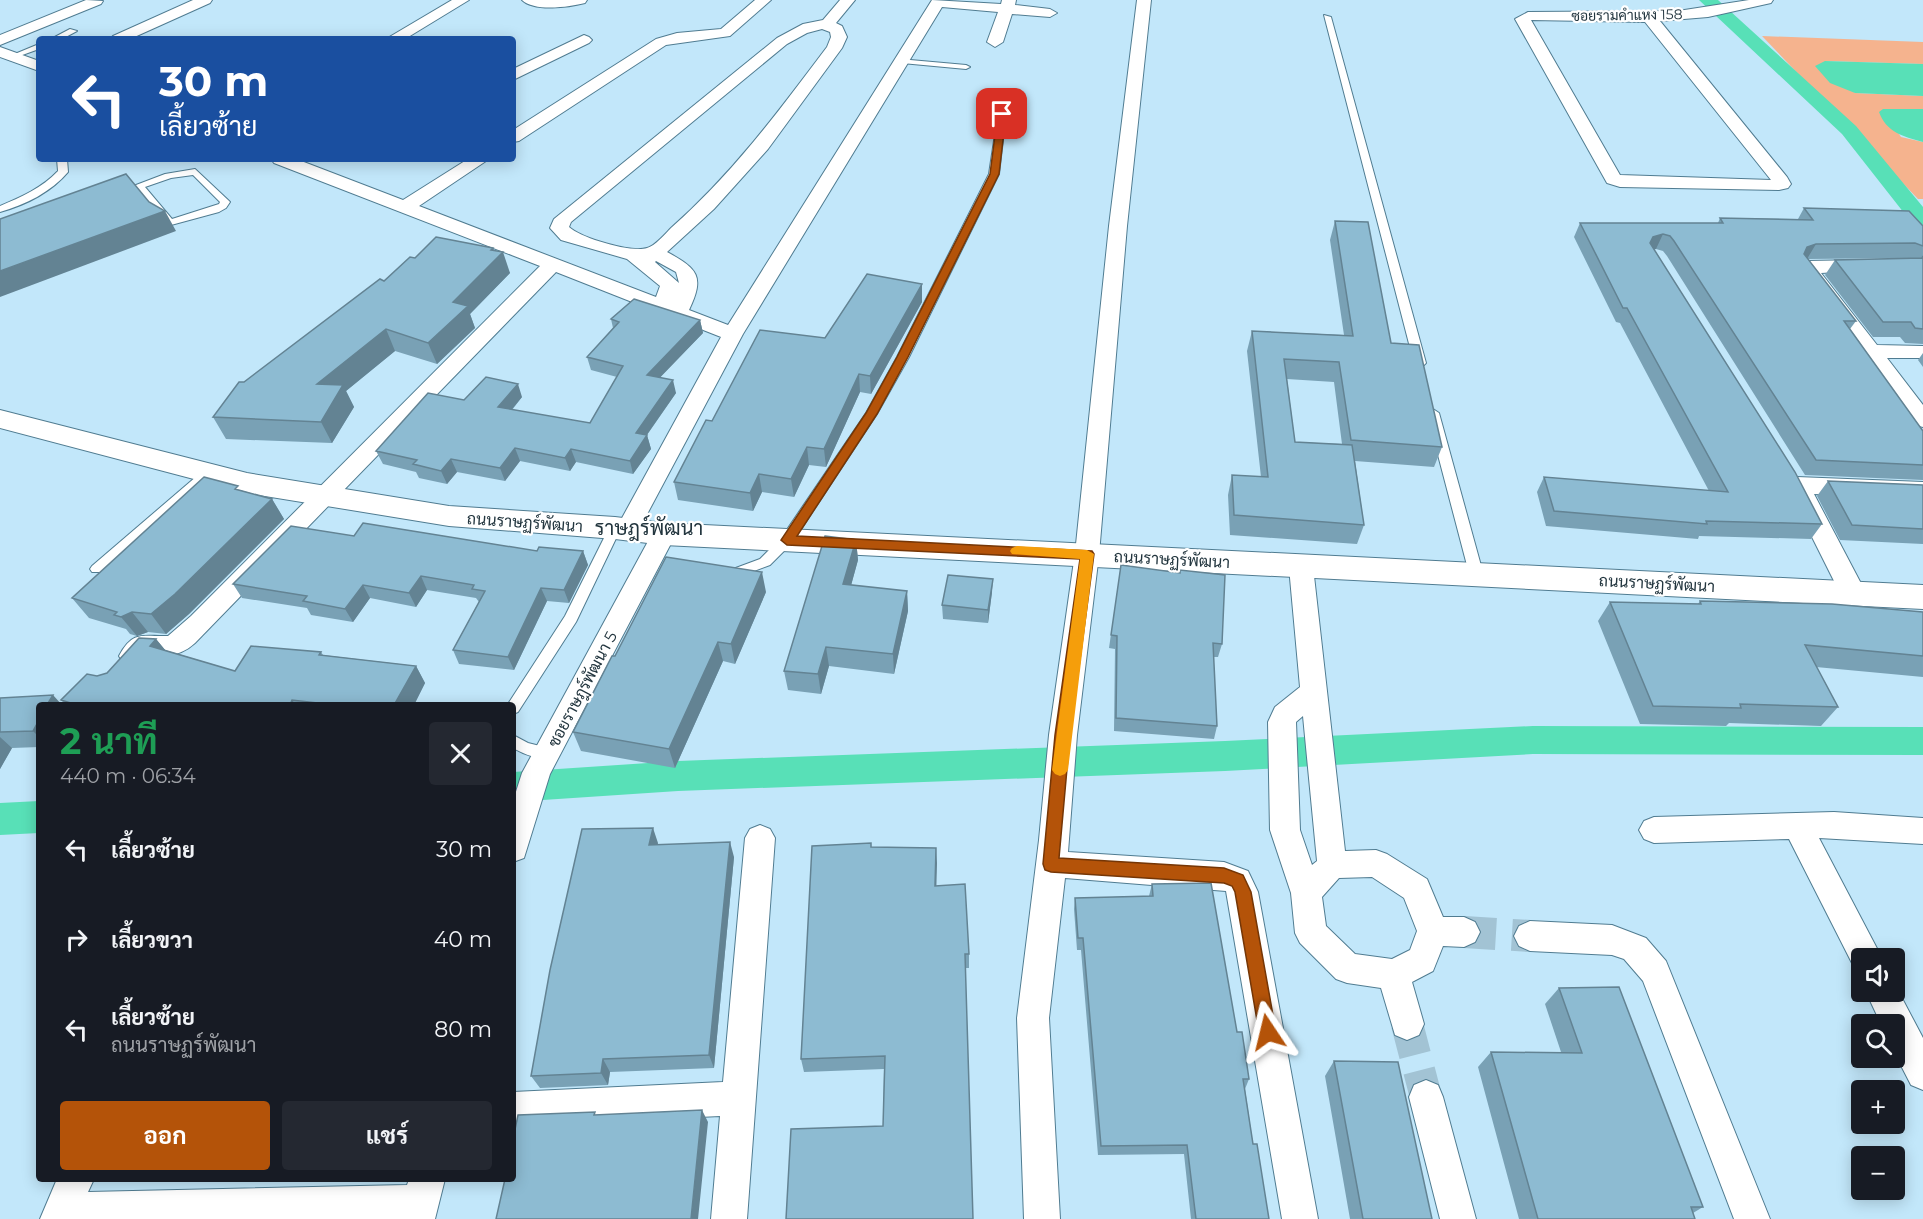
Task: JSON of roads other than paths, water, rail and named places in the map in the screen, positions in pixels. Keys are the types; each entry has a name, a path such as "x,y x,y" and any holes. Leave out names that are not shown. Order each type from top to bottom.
{"street":[{"path":"124,36 205,0"},
{"path":"399,36 462,0"},
{"path":"529,0 565,4 580,0"},
{"path":"516,136 661,42 725,33 764,0"},
{"path":"828,24 848,0"},
{"path":"1042,1219 1033,1018 1056,819 1063,735 1087,554 1118,226 1144,0"},
{"name":"ซอยรามคำแหง 158","path":"1650,18 1782,184 1620,182 1612,179 1522,19 1523,16 1650,18 1736,10 1766,0"},
{"path":"622,529 733,334 939,1 1007,4 1050,13"},
{"path":"0,40 96,2"},
{"path":"995,42 1007,4"},
{"path":"644,257 708,205 762,145 834,48 839,37 837,29 828,24 810,25 782,41 563,219 559,228 568,236 684,269 689,280 688,292 669,309"},
{"path":"516,74 584,40"},
{"path":"7,54 36,65"},
{"path":"288,162 733,334"},
{"path":"405,207 475,162"},
{"path":"314,172 332,163"},
{"path":"118,673 145,645 151,642 167,647 179,641 326,496 553,264"},
{"path":"1881,266 1807,267 1923,420"},
{"path":"1870,351 1923,352"},
{"name":"ถนนราษฏร์พัฒนา","path":"0,419 247,483 449,516 664,534 1923,597"},
{"path":"1785,465 1853,593"},
{"path":"1797,485 1923,490"},
{"name":"ซอยราษฎร์พัฒนา 5","path":"516,839 542,763 652,568 664,534"},
{"path":"1301,567 1332,865"},
{"path":"1306,892 1332,865 1376,863 1416,889 1433,931 1422,960 1394,975 1347,968 1311,933 1306,892 1285,830 1282,722 1285,715 1315,702"},
{"path":"1654,830 1834,825 1923,831"},
{"path":"1797,826 1861,948"},
{"path":"729,1219 760,838"},
{"path":"1051,864 1224,876 1237,880 1243,892 1300,1219"},
{"path":"1433,931 1464,932"},
{"path":"1530,936 1612,940 1635,948 1655,972 1752,1219"},
{"path":"1394,975 1407,1024"},
{"path":"1887,1002 1923,1073"},
{"path":"1426,1097 1458,1219"},
{"path":"516,1109 739,1098"},
{"path":"75,1182 60,1215 422,1200"}],"lane":[{"path":"1327,17 1421,369"},
{"path":"62,36 73,31"},
{"path":"7,54 36,47"},
{"path":"902,61 966,67"},
{"path":"721,576 736,574 765,562 787,540 871,414 903,357 994,174 1002,114"},
{"path":"0,209 41,191 55,182 63,172 62,162"},
{"path":"108,198 141,187 187,172 195,172 225,202 216,210 171,222 165,218 141,187"},
{"path":"1431,403 1476,573"},
{"path":"97,569 208,473"},
{"path":"516,703 571,618 622,529"},
{"path":"516,743 542,763"}],"waterway":[{"path":"1708,0 1849,130 1923,222"},
{"path":"516,787 678,776 1225,756 1533,740 1923,741"},
{"path":"0,819 36,817"}],"tunnel":[{"path":"1464,932 1530,936"},
{"path":"1407,1024 1426,1097"}],"district":[{"name":"ราษฎร์พัฒนา","path":"649,528"}]}
